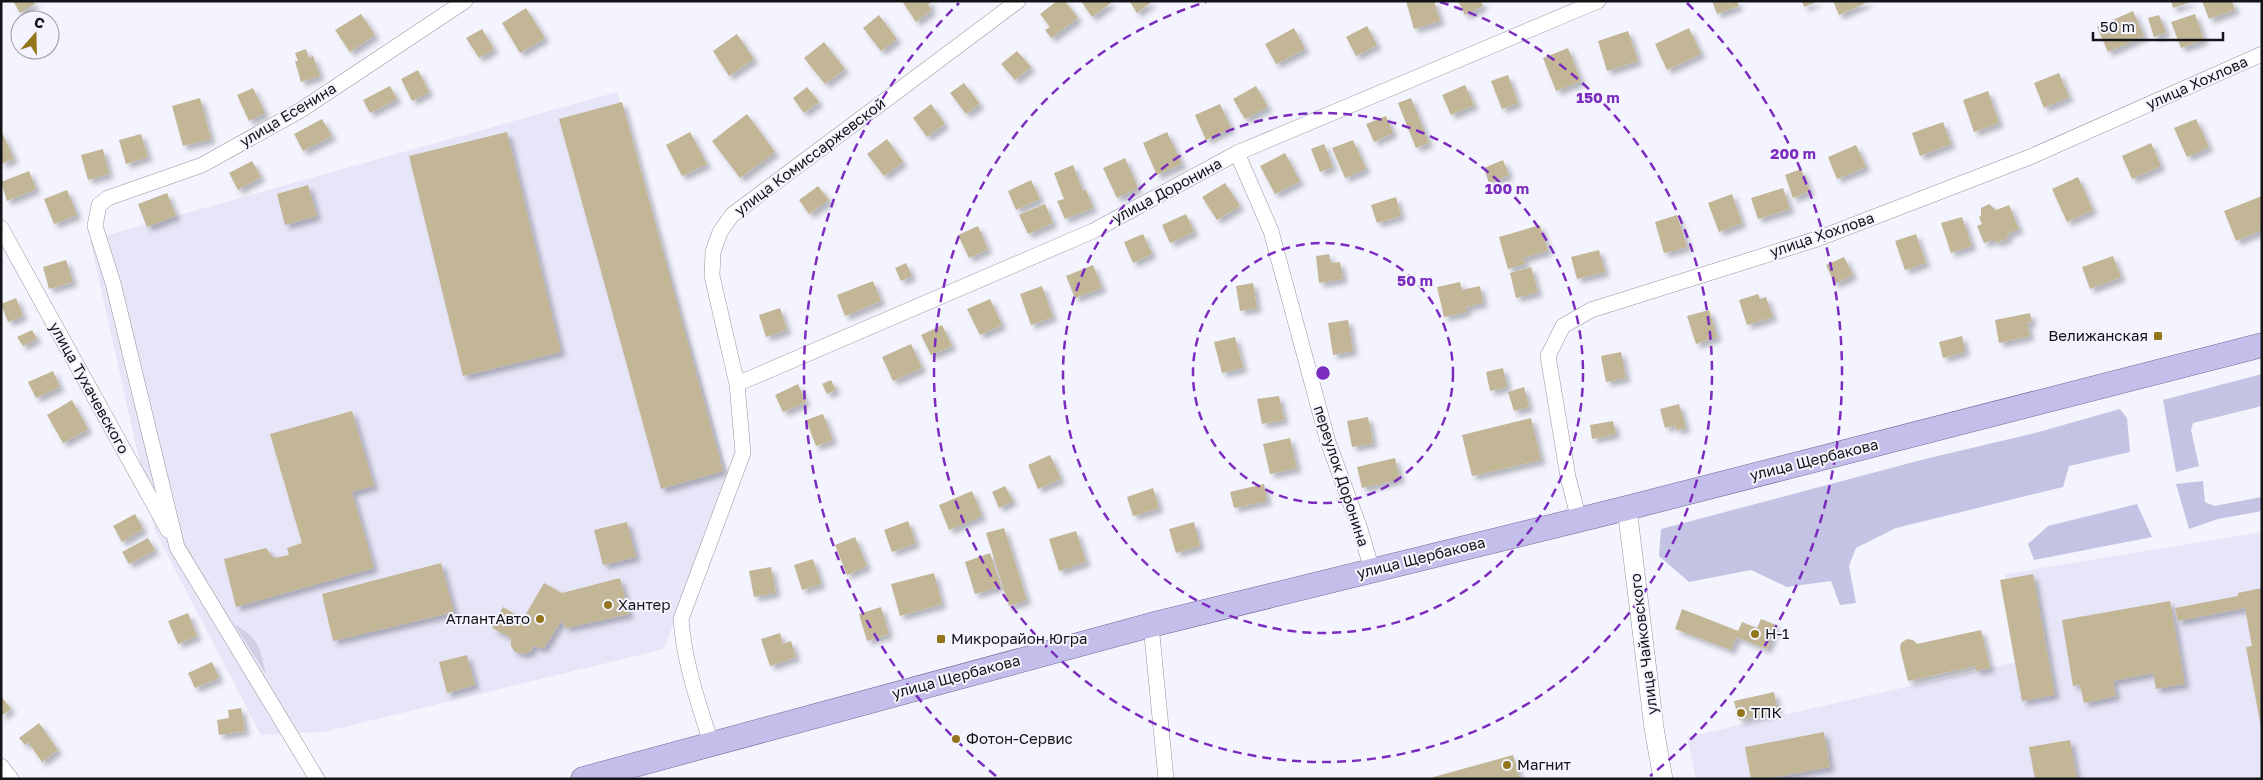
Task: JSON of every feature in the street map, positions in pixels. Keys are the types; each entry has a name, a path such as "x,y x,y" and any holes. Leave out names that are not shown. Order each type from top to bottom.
{"main road":[{"name":"улица Щербакова","path":"583,779 1151,624 1628,508 2262,345"}],"street":[{"name":"улица Есенина","path":"99,205 108,198 202,165 301,110 465,1"},
{"name":"улица Комиссаржевской","path":"711,743 682,642 681,619 743,453 737,384 712,276 713,252 720,232 732,215 1018,1"},
{"name":"улица Доронина","path":"737,384 1093,231 1237,153 1598,1"},
{"name":"улица Хохлова","path":"1579,520 1568,477 1548,356 1563,326 1591,310 1818,239 2020,161 2262,54"},
{"name":"переулок Доронина","path":"1237,153 1270,231 1328,442 1360,529 1372,570"},
{"name":"улица Тухачевского","path":"99,205 95,226 113,283 177,547"},
{"name":"улица Тухачевского","path":"1,228 177,547 317,779"},
{"name":"улица Чайковского","path":"1628,508 1654,728 1663,779"},
{"path":"1151,624 1166,779"},
{"path":"1,766 11,779"}],"shaded area":[{"path":"617,92 729,476 664,649 324,732 261,735 155,531 90,240"},
{"path":"2262,374 2262,406 2193,423 2191,430 2199,466 2176,472 2163,400"},
{"path":"2120,409 2127,418 2130,452 2069,466 2063,487 1896,528 1856,548 1849,566 1856,603 1840,605 1831,581 1787,587 1751,570 1689,582 1659,556 1661,529 1925,459 2035,433"},
{"path":"2203,481 2205,502 2214,506 2262,497 2262,511 2218,519 2189,529 2176,484"},
{"path":"2137,504 2152,537 2034,560 2028,544 2048,526"},
{"path":"2262,532 2262,779 1696,779 1687,737 2015,662 2005,574"},
{"path":"234,624 254,639 260,650 266,674"}],"building":[{"path":"13,1 33,1 35,4 25,10 18,10"},
{"path":"902,1 933,1 928,5 932,10 916,22"},
{"path":"1057,1 1065,1 1078,18 1051,38 1045,30 1050,27 1040,14"},
{"path":"1081,1 1110,1 1111,3 1092,17"},
{"path":"1131,1 1153,1 1137,13"},
{"path":"1406,1 1434,1 1440,21 1414,29"},
{"path":"1458,1 1481,1 1483,6 1465,15"},
{"path":"1712,1 1737,1 1739,6 1717,14"},
{"path":"1802,1 1819,1 1804,7"},
{"path":"1833,1 1870,1 1839,15"},
{"path":"2171,1 2191,1 2191,2 2173,8"},
{"path":"2202,1 2232,1 2235,10 2209,19"},
{"path":"526,8 545,38 520,53 502,23"},
{"path":"2133,11 2144,36 2108,52 2097,27"},
{"path":"361,14 375,35 350,52 335,30"},
{"path":"2195,14 2204,40 2181,48 2171,22"},
{"path":"879,15 897,39 881,51 863,28"},
{"path":"2159,15 2166,33 2154,37 2148,18"},
{"path":"1367,26 1377,45 1356,56 1346,37"},
{"path":"1294,28 1305,49 1276,64 1265,44"},
{"path":"1689,28 1701,54 1667,70 1655,44"},
{"path":"482,29 494,49 479,58 466,38"},
{"path":"1628,31 1638,61 1607,71 1598,41"},
{"path":"737,34 754,59 729,76 713,51"},
{"path":"824,42 845,69 825,84 804,58"},
{"path":"1568,48 1581,81 1556,91 1543,58"},
{"path":"306,49 309,58 313,56 320,76 301,82 295,61 298,61 295,53"},
{"path":"1017,51 1031,67 1015,80 1001,64"},
{"path":"418,70 429,92 412,101 401,79"},
{"path":"2059,73 2069,97 2044,108 2034,83"},
{"path":"1508,75 1518,103 1502,109 1491,81"},
{"path":"964,83 980,104 966,114 950,93"},
{"path":"1465,85 1474,105 1451,115 1442,95"},
{"path":"390,86 397,99 370,113 363,100"},
{"path":"1256,86 1268,107 1245,119 1233,99"},
{"path":"807,87 819,102 804,113 793,98"},
{"path":"253,88 265,113 249,121 237,95"},
{"path":"1988,91 1999,123 1974,132 1963,100"},
{"path":"200,98 211,139 183,146 172,106"},
{"path":"1411,98 1429,143 1416,148 1398,103"},
{"path":"622,102 723,471 661,489 559,119"},
{"path":"931,104 945,124 927,137 913,118"},
{"path":"1220,104 1231,128 1206,140 1195,115"},
{"path":"747,114 775,152 740,178 712,141"},
{"path":"1386,116 1393,133 1374,142 1366,124"},
{"path":"322,119 332,136 303,151 294,134"},
{"path":"2196,119 2209,147 2187,157 2174,128"},
{"path":"1943,122 1951,144 1920,156 1912,133"},
{"path":"1,130 14,159 1,164"},
{"path":"507,132 561,352 463,376 409,156"},
{"path":"690,132 707,164 682,176 666,145"},
{"path":"1167,132 1182,164 1157,175 1143,143"},
{"path":"141,134 148,157 126,164 119,140"},
{"path":"887,139 903,162 884,176 867,154"},
{"path":"1353,140 1366,169 1345,178 1332,148"},
{"path":"2151,143 2161,166 2132,179 2122,156"},
{"path":"1324,144 1333,167 1320,172 1311,149"},
{"path":"1856,145 1866,167 1837,179 1828,157"},
{"path":"103,149 109,174 88,180 81,155"},
{"path":"1285,153 1300,181 1275,194 1260,166"},
{"path":"1125,158 1138,188 1117,198 1103,168"},
{"path":"1503,160 1509,175 1489,183 1484,168"},
{"path":"252,161 261,177 238,190 229,173"},
{"path":"1073,165 1083,191 1086,190 1093,208 1065,219 1057,201 1064,199 1054,173"},
{"path":"1801,169 1810,191 1793,198 1785,175"},
{"path":"29,171 36,189 7,201 1,182"},
{"path":"2078,177 2093,210 2067,222 2052,189"},
{"path":"1031,180 1040,199 1016,210 1008,191"},
{"path":"1225,183 1240,206 1217,220 1202,197"},
{"path":"308,185 317,216 285,225 277,194"},
{"path":"818,186 829,200 809,214 799,200"},
{"path":"1783,188 1790,209 1758,219 1751,198"},
{"path":"67,190 77,215 54,224 44,199"},
{"path":"167,193 176,216 147,227 138,204"},
{"path":"1732,194 1742,223 1719,232 1708,203"},
{"path":"2262,196 2262,230 2236,241 2224,211"},
{"path":"1396,197 1401,216 1377,223 1371,205"},
{"path":"1045,204 1053,223 1028,234 1019,215"},
{"path":"1989,204 1996,210 2009,205 2019,229 2007,234 2008,238 1996,243 1994,239 1984,243 1977,226 1982,224 1979,217 1981,216 1981,208"},
{"path":"1186,214 1194,232 1170,243 1162,225"},
{"path":"1677,215 1687,247 1664,253 1655,222"},
{"path":"1962,217 1972,246 1951,253 1941,223"},
{"path":"1540,225 1548,251 1523,258 1525,264 1508,269 1499,237"},
{"path":"978,226 988,249 969,258 958,235"},
{"path":"1143,234 1152,254 1133,263 1124,242"},
{"path":"1916,234 1926,263 1905,270 1895,241"},
{"path":"1599,250 1605,272 1577,279 1571,257"},
{"path":"1329,254 1331,263 1340,262 1343,279 1319,283 1316,256"},
{"path":"2113,256 2121,277 2090,289 2082,267"},
{"path":"1844,257 1853,275 1835,284 1826,265"},
{"path":"66,260 73,282 49,289 43,267"},
{"path":"906,263 912,276 901,281 895,268"},
{"path":"1093,265 1102,288 1075,298 1066,276"},
{"path":"1531,267 1538,292 1516,298 1510,273"},
{"path":"873,281 881,301 845,316 837,295"},
{"path":"1460,282 1462,290 1480,286 1483,303 1466,307 1467,312 1444,317 1437,287"},
{"path":"1253,283 1257,308 1240,311 1236,286"},
{"path":"1042,286 1053,317 1031,325 1020,294"},
{"path":"1758,294 1760,299 1766,297 1773,317 1747,325 1739,300"},
{"path":"16,298 23,316 8,322 1,304"},
{"path":"990,299 1002,325 980,335 967,309"},
{"path":"780,308 787,330 766,337 759,315"},
{"path":"1709,310 1717,337 1696,344 1687,316"},
{"path":"2030,313 2032,322 2027,323 2030,336 1999,343 1995,320"},
{"path":"1348,320 1353,351 1333,355 1328,323"},
{"path":"942,325 952,346 931,355 921,335"},
{"path":"32,330 37,339 23,346 17,337"},
{"path":"1962,336 1965,352 1943,358 1939,342"},
{"path":"1235,337 1243,368 1222,373 1214,342"},
{"path":"911,344 922,368 893,381 882,357"},
{"path":"1621,352 1626,378 1606,382 1601,356"},
{"path":"1503,368 1507,387 1490,391 1486,372"},
{"path":"53,371 60,387 36,398 28,382"},
{"path":"831,380 836,390 827,394 822,384"},
{"path":"798,384 806,402 783,412 775,395"},
{"path":"1524,387 1529,407 1514,411 1508,392"},
{"path":"1279,396 1284,420 1262,424 1257,399"},
{"path":"72,400 88,429 63,443 47,415"},
{"path":"1679,404 1686,428 1676,430 1675,425 1665,428 1660,409"},
{"path":"352,411 374,486 352,492 374,568 236,607 224,559 266,548 274,558 289,555 287,548 302,543 270,434"},
{"path":"823,414 833,440 816,446 806,420"},
{"path":"1368,417 1373,443 1352,447 1347,421"},
{"path":"1531,418 1541,460 1472,476 1462,435"},
{"path":"1613,421 1616,434 1592,439 1590,425"},
{"path":"1290,438 1297,468 1270,474 1263,444"},
{"path":"1050,455 1061,479 1038,489 1028,465"},
{"path":"1395,458 1400,479 1362,488 1357,467"},
{"path":"1264,484 1267,501 1234,508 1230,492"},
{"path":"1005,486 1013,501 999,508 992,492"},
{"path":"1153,488 1159,508 1133,516 1127,497"},
{"path":"972,491 982,516 949,530 939,505"},
{"path":"135,514 143,529 122,542 113,526"},
{"path":"908,521 916,543 892,552 884,530"},
{"path":"627,522 636,557 603,565 594,530"},
{"path":"1194,522 1200,546 1176,553 1169,529"},
{"path":"1004,528 1027,600 1009,606 986,533"},
{"path":"1076,531 1086,562 1059,571 1049,539"},
{"path":"855,537 867,566 847,575 835,545"},
{"path":"148,538 155,550 129,564 122,552"},
{"path":"990,553 1001,586 975,594 965,562"},
{"path":"813,559 821,584 802,590 794,565"},
{"path":"441,563 454,612 333,641 322,594"},
{"path":"771,567 776,593 754,597 749,571"},
{"path":"934,573 942,604 900,616 891,584"},
{"path":"2033,574 2055,695 2022,701 2000,580"},
{"path":"620,578 629,614 566,628 561,621 544,648 534,645 531,651 524,654 515,652 511,646 511,638 492,628 503,607 523,619 544,583 562,593"},
{"path":"2262,588 2261,727 2246,647 2252,646 2245,608 2178,621 2175,608 2238,596 2238,593"},
{"path":"2170,601 2185,684 2156,689 2153,673 2113,681 2116,696 2084,703 2080,685 2073,686 2062,620"},
{"path":"881,607 889,634 867,641 859,614"},
{"path":"1682,609 1738,631 1742,622 1757,628 1761,619 1776,625 1767,649 1736,637 1731,650 1675,629"},
{"path":"188,613 197,636 178,644 168,621"},
{"path":"1981,630 1990,668 1976,671 1975,666 1908,681 1900,648 1901,643 1907,639 1913,640 1917,644"},
{"path":"780,633 783,644 791,641 796,657 770,666 761,639"},
{"path":"467,655 475,685 447,693 439,662"},
{"path":"212,662 219,678 195,688 188,673"},
{"path":"1774,692 1778,711 1739,720 1734,701"},
{"path":"1,696 11,709 1,716"},
{"path":"241,708 245,731 219,735 217,720 229,718 228,710"},
{"path":"39,723 58,750 42,762 28,742 25,745 19,738"},
{"path":"1824,732 1830,767 1765,779 1751,779 1745,747"},
{"path":"2070,740 2077,779 2035,779 2029,747"},
{"path":"1513,755 1520,779 1430,779 1430,778"}],"place":[{"name":"Велижанская","path":"2158,336"},
{"name":"Хантер","path":"608,605"},
{"name":"АтлантАвто","path":"540,619"},
{"name":"Н-1","path":"1755,634"},
{"name":"Микрорайон Югра","path":"941,639"},
{"name":"ТПК","path":"1741,713"},
{"name":"Фотон-Сервис","path":"956,739"},
{"name":"Магнит","path":"1507,765"}]}
